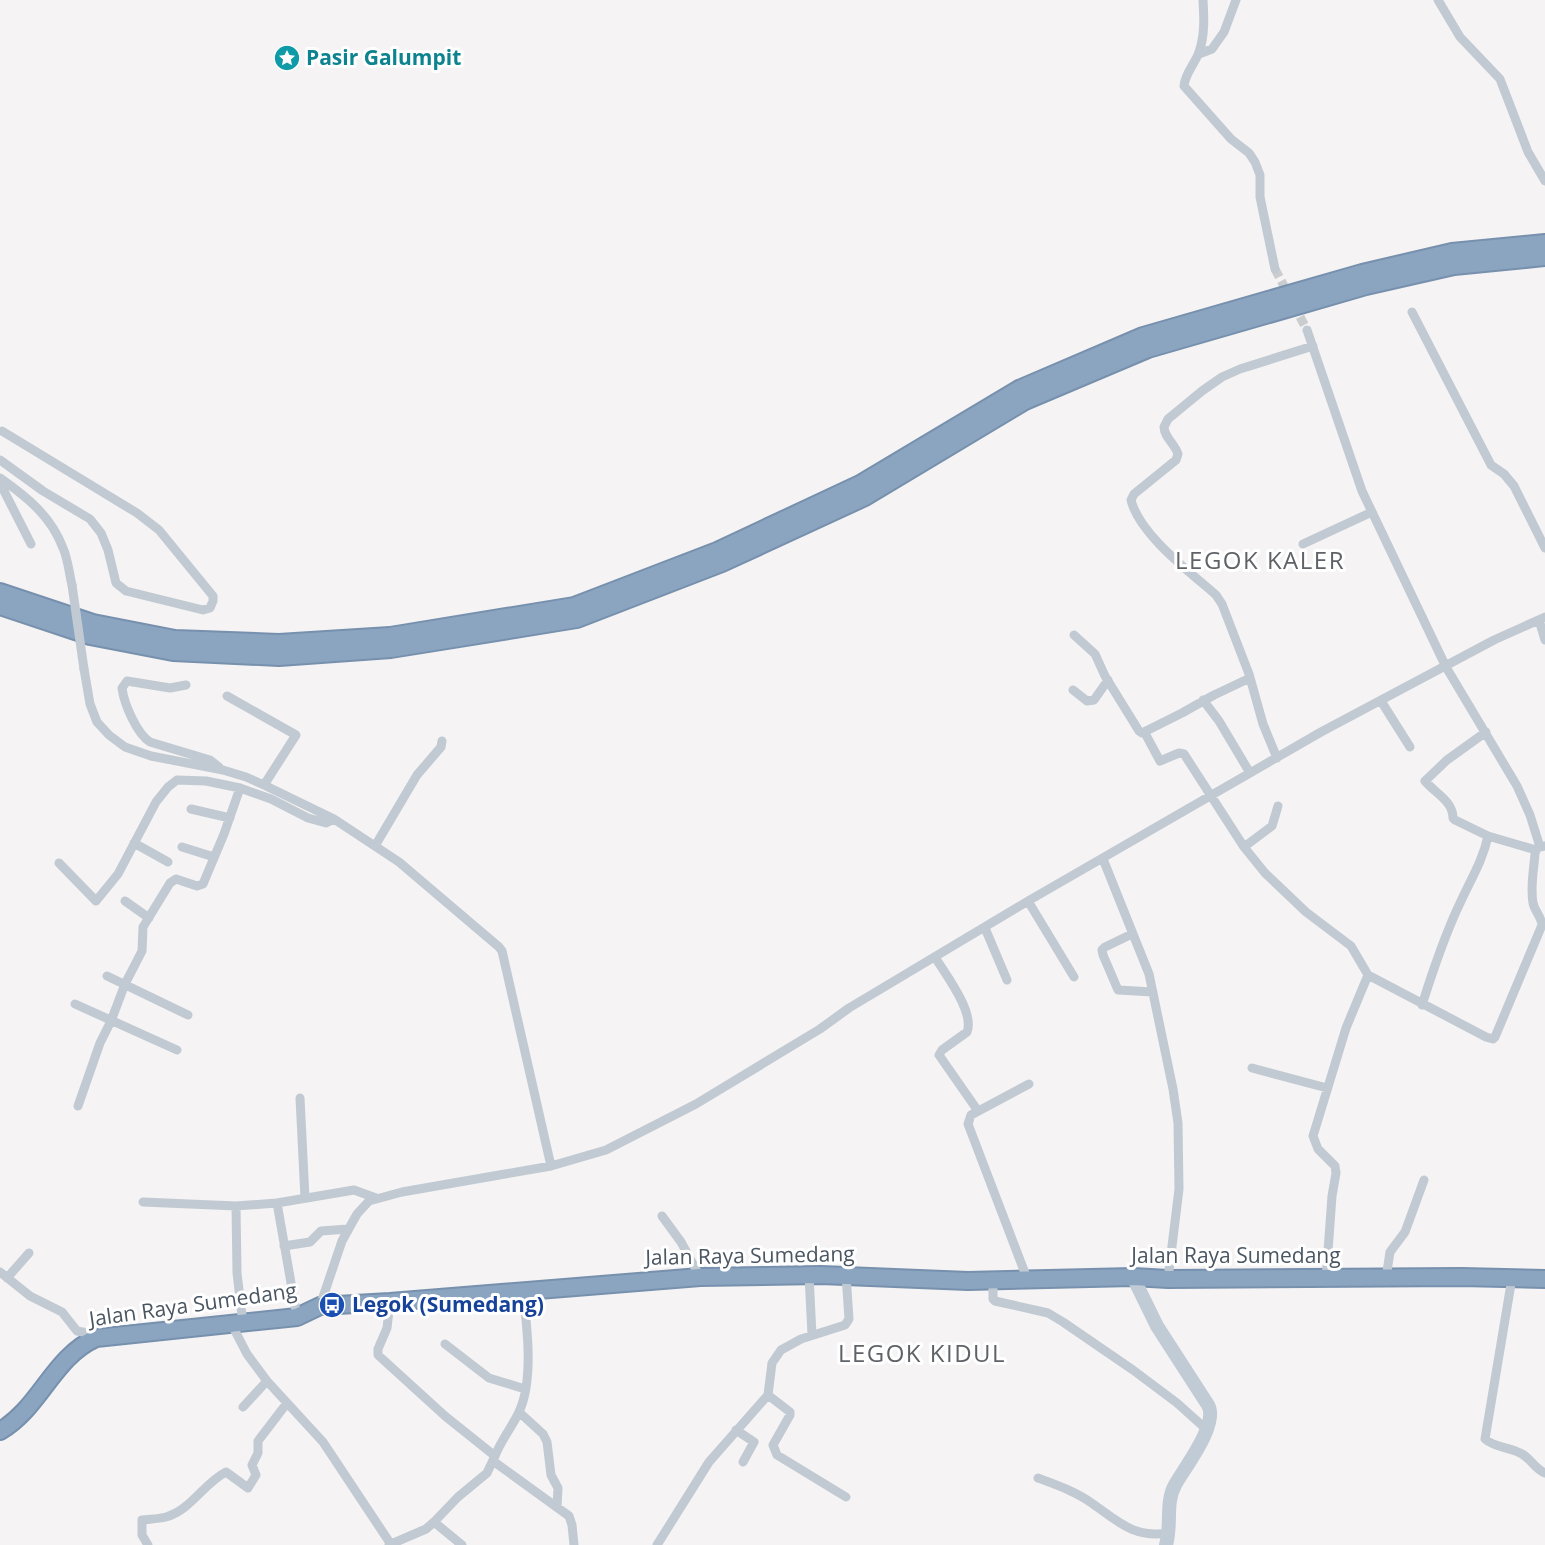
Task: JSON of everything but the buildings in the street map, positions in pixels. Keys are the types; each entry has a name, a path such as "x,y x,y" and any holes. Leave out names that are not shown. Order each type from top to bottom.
{"highway":[{"path":"0,592 93,623 175,639 279,643 390,636 574,606 717,551 860,484 1019,389 1143,336 1362,273 1452,252 1545,243"},
{"path":"0,606 90,636 173,652 279,657 391,650 577,619 722,563 865,497 1025,401 1148,349 1366,286 1454,266 1545,257"},
{"name":"Jalan Raya Sumedang","path":"0,1431 21,1415 78,1348 96,1338 297,1317 320,1306 700,1277 846,1275 993,1281 1133,1277 1168,1279 1545,1279"}],"street":[{"path":"1203,0 1203,38 1199,54 1184,86 1231,139 1249,153 1255,162 1260,174 1260,197 1275,270"},
{"path":"1199,54 1212,49 1224,32 1236,0"},
{"path":"1438,0 1460,37 1500,79 1528,152 1545,181"},
{"path":"1412,312 1491,465 1504,474 1514,486 1545,548"},
{"path":"1074,635 1095,654 1108,680 1139,730 1145,733 1160,761 1184,754 1244,847 1265,873 1306,912 1351,946 1368,975 1486,1037 1493,1039 1496,1037 1542,926 1543,916 1534,908 1532,897 1540,848 1530,815 1517,786 1446,667 1372,512 1358,480 1307,330"},
{"path":"1277,758 1263,724 1237,639 1222,604 1216,595 1156,541 1134,510 1131,500 1134,494 1176,460 1178,454 1165,433 1164,427 1168,420 1202,391 1222,377 1240,369 1312,346"},
{"path":"0,460 43,491 90,519 101,533 108,550 116,583 126,591 203,610 210,608 213,596 159,530 137,513 2,431"},
{"path":"0,478 23,494 40,510 53,526 64,549 72,585 90,704 97,722 109,735 125,747 151,756 223,770 264,785 334,819 399,862 502,951 551,1166"},
{"path":"0,483 31,544"},
{"path":"1303,544 1372,512"},
{"path":"320,1306 335,1259 348,1229 362,1207 376,1198 551,1166 606,1150 696,1104 820,1029 849,1008 1028,901 1398,691 1494,640 1542,618 1545,640"},
{"path":"1145,733 1203,700 1250,678"},
{"path":"1073,690 1087,700 1094,700 1108,680"},
{"path":"186,685 170,688 127,681 122,688 124,699 143,738 210,760 223,770"},
{"path":"227,696 297,735 264,785"},
{"path":"1203,700 1219,721 1250,773"},
{"path":"1381,701 1410,747"},
{"path":"1485,732 1447,760 1425,782 1448,803 1455,820 1488,836 1540,848"},
{"path":"375,846 417,775 441,747 442,741"},
{"path":"59,863 96,901 118,874 156,802 177,780 206,781 240,788 271,799 308,818 326,823 334,819"},
{"path":"78,1106 100,1043 142,951 143,927 170,883 176,879 197,886 203,884 240,788"},
{"path":"1244,847 1272,826 1278,806"},
{"path":"191,809 230,818"},
{"path":"1422,1005 1441,950 1460,902 1479,865 1488,836"},
{"path":"134,843 168,862"},
{"path":"182,847 214,857"},
{"path":"1103,859 1149,974 1178,1123 1179,1189 1168,1279"},
{"path":"125,901 149,918"},
{"path":"1028,901 1074,977"},
{"path":"985,928 1007,980"},
{"path":"1132,934 1105,947 1102,955 1118,990 1153,992"},
{"path":"935,957 956,990 969,1022 967,1032 942,1050 939,1055 978,1111"},
{"path":"1326,1279 1332,1196 1336,1173 1335,1166 1318,1149 1313,1136 1346,1029 1368,975"},
{"path":"107,976 188,1015"},
{"path":"75,1004 177,1050"},
{"path":"1252,1068 1327,1088"},
{"path":"1028,1281 968,1124 971,1116 978,1111 1029,1084"},
{"path":"300,1098 305,1198"},
{"path":"1386,1278 1390,1252 1405,1232 1424,1180"},
{"path":"143,1202 236,1206 277,1203 354,1190 376,1198"},
{"path":"277,1203 297,1317"},
{"path":"236,1206 238,1324 247,1354 267,1381 323,1442 389,1544 426,1529 458,1497 487,1473 519,1412 525,1389 528,1368 523,1292"},
{"path":"662,1216 681,1242 700,1277"},
{"path":"284,1246 310,1242 321,1231 348,1229"},
{"path":"29,1253 4,1275 30,1296 62,1312 77,1331 107,1336"},
{"path":"809,1275 812,1335"},
{"path":"657,1545 702,1471 768,1395 775,1356 789,1344 848,1323 846,1275"},
{"path":"1038,1478 1078,1495 1131,1530 1168,1539 1171,1493 1212,1414 1211,1409 1157,1326 1133,1277"},
{"path":"1512,1278 1485,1439 1490,1443 1522,1454 1538,1470 1545,1473"},
{"path":"993,1281 993,1300 1048,1313 1063,1322 1133,1370 1177,1403 1206,1429"},
{"path":"390,1302 387,1328 378,1349 378,1355 494,1459 571,1520 574,1545"},
{"path":"445,1344 489,1378 525,1389"},
{"path":"243,1407 267,1381"},
{"path":"768,1395 790,1413 773,1445 777,1455 846,1497"},
{"path":"148,1545 142,1535 142,1520 167,1517 191,1502 218,1476 226,1472 248,1488 256,1475 252,1465 258,1453 258,1441 287,1403"},
{"path":"519,1412 543,1434 548,1442 551,1475 558,1488 557,1507"},
{"path":"736,1430 754,1442 743,1462"},
{"path":"434,1522 462,1545"}],"tunnel":[{"path":"1275,269 1307,330"}],"place":[{"name":"Pasir Galumpit","path":"287,58"},
{"name":"Legok (Sumedang)","path":"332,1305"}],"district":[{"name":"LEGOK KALER","path":"1260,561"},
{"name":"LEGOK KIDUL","path":"922,1354"}]}
